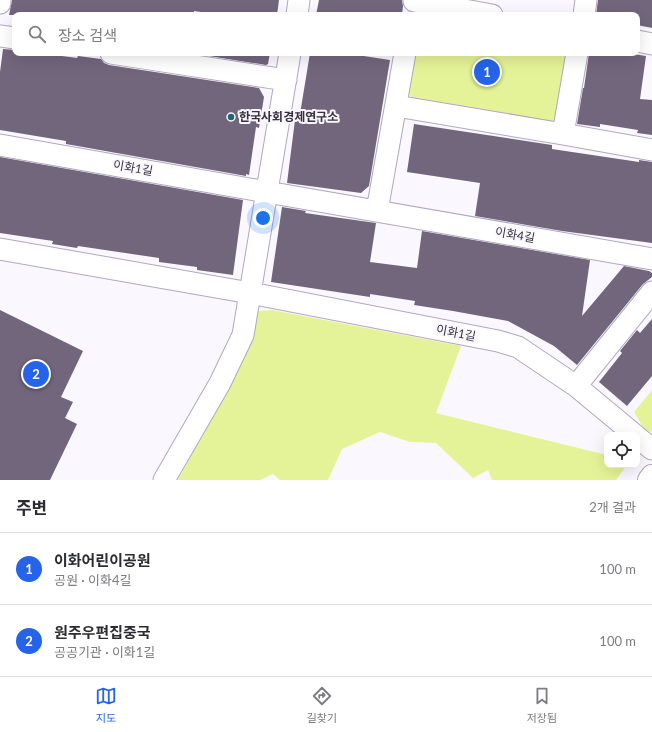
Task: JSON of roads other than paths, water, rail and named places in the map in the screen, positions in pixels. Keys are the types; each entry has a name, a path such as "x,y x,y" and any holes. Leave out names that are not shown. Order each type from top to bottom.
{"street":[{"path":"297,12 299,0"},
{"path":"584,12 586,0"},
{"path":"414,5 469,12"},
{"path":"0,36 12,38"},
{"path":"640,42 652,44"},
{"path":"130,56 286,80"},
{"path":"164,480 220,383 243,335 290,56"},
{"path":"377,211 404,56"},
{"path":"563,134 576,56"},
{"path":"396,106 652,150"},
{"name":"이화1길","path":"0,145 267,192"},
{"name":"이화4길","path":"267,192 652,258"},
{"name":"이화1길","path":"0,249 250,293 518,346 576,386 631,432"},
{"path":"576,386 652,292"},
{"name":"이화1길","path":"640,439 652,449"},
{"path":"649,480 652,476"}],"place":[{"name":"이화어린이공원","path":"487,72"},
{"name":"한국사회경제연구소","path":"231,117"},
{"name":"원주우편집중국","path":"36,374"}]}
